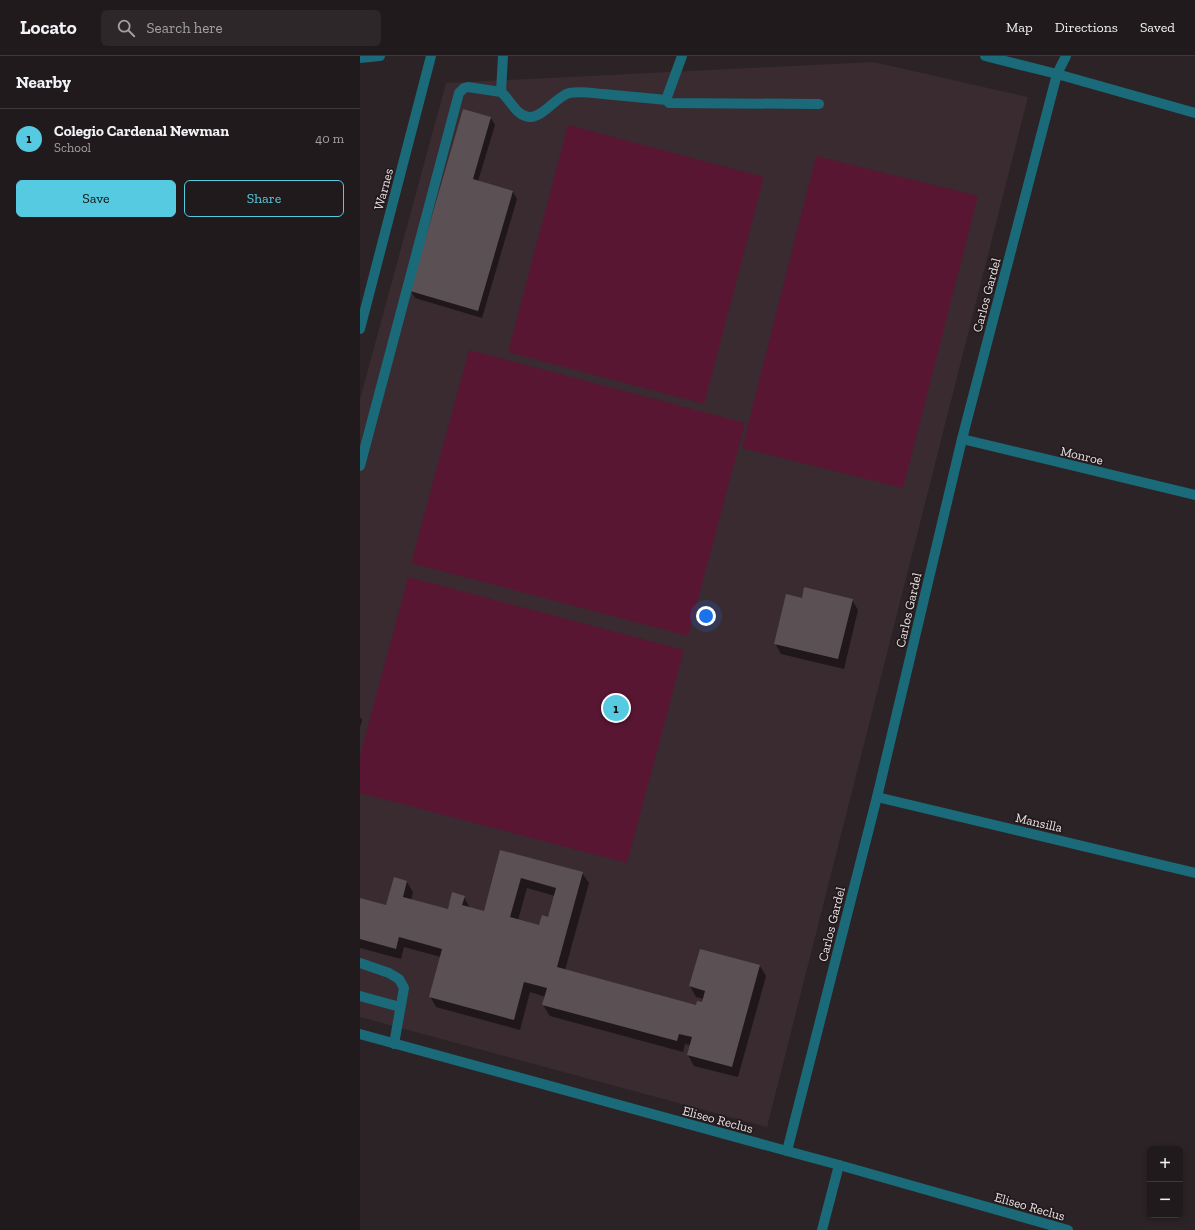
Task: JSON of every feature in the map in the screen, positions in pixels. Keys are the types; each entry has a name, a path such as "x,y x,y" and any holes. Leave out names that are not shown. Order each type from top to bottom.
{"street":[{"path":"360,58 380,56"},
{"name":"Warnes","path":"360,329 430,56"},
{"path":"501,92 503,56"},
{"path":"667,100 682,56"},
{"path":"985,56 1057,74 1195,113"},
{"name":"Carlos Gardel","path":"787,1151 877,797 962,440 1057,74 1066,56"},
{"path":"360,466 459,93 464,88 468,87 501,92 519,113 524,116 531,117 537,115 564,95 572,93 667,100 669,103 819,104"},
{"name":"Monroe","path":"962,440 1195,495"},
{"name":"Mansilla","path":"877,797 1195,872"},
{"path":"360,963 399,978 404,988 394,1044"},
{"path":"360,996 400,1007"},
{"name":"Eliseo Reclus","path":"360,1034 839,1165 1068,1230"},
{"path":"822,1230 839,1165"}],"shaded area":[{"path":"873,62 1028,97 767,1127 360,1017 360,399 446,83"},
{"path":"568,125 764,177 704,404 508,352"},
{"path":"816,156 978,196 903,488 742,448"},
{"path":"469,350 745,423 688,636 411,563"},
{"path":"408,577 684,650 627,863 360,793 360,756"}],"building":[{"path":"463,109 491,117 473,179 513,191 478,311 410,291"},
{"path":"804,587 853,599 838,659 774,644 786,594 802,598"},
{"path":"500,850 583,872 557,967 696,1005 697,1001 702,1002 705,991 689,986 700,949 760,965 732,1067 687,1055 692,1037 679,1034 677,1041 542,1005 547,988 524,982 514,1020 429,997 442,949 399,937 396,949 360,939 360,898 386,905 394,877 407,881 403,897 448,909 452,892 465,896 462,905 484,911","holes":["521,878 556,888 548,917 542,915 539,925 510,917"]}],"place":[{"name":"Colegio Cardenal Newman","path":"616,708"}]}
